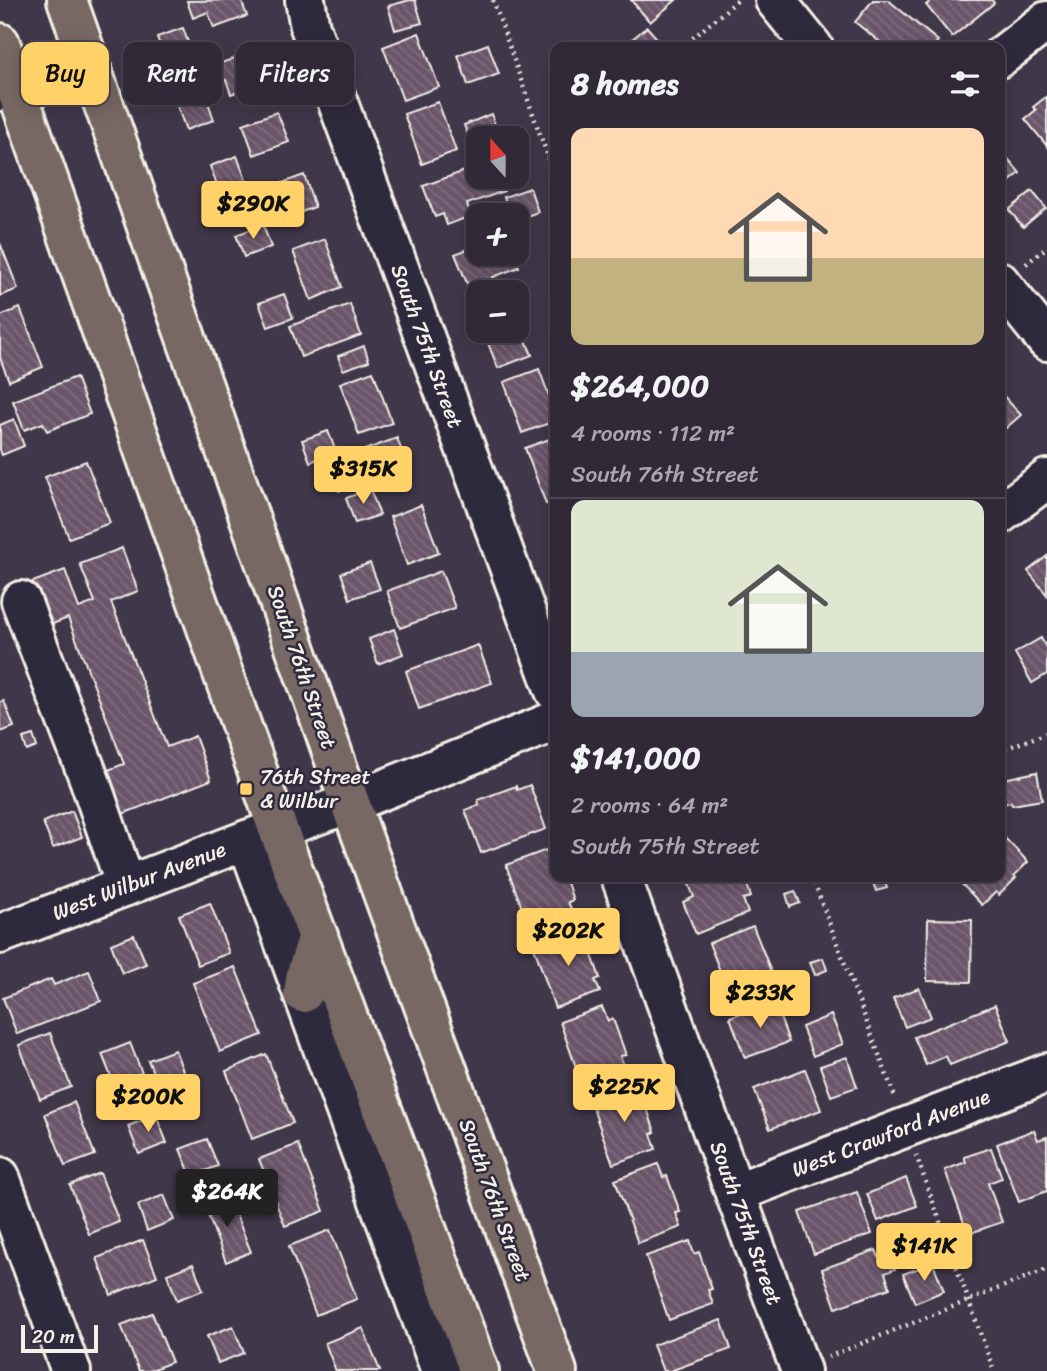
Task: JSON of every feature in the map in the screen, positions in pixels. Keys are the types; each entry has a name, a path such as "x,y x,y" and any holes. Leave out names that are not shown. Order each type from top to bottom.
{"main road":[{"name":"South 76th Street","path":"66,0 82,42"},
{"path":"0,43 8,88 263,835 318,936 479,1371"},
{"name":"South 76th Street","path":"104,105 350,803 557,1371"},
{"path":"303,993 318,936"}],"street":[{"name":"South 75th Street","path":"305,0 314,40 550,677"},
{"path":"775,0 809,42"},
{"path":"1005,53 1047,21"},
{"path":"1010,275 1047,341"},
{"path":"1005,510 1047,479"},
{"path":"21,601 90,781 126,886"},
{"name":"West Wilbur Avenue","path":"0,934 350,803 550,722"},
{"path":"263,835 303,993 441,1371"},
{"name":"South 75th Street","path":"623,882 734,1193 801,1370"},
{"name":"West Crawford Avenue","path":"734,1193 1047,1073"},
{"path":"0,1177 71,1371"}],"path":[{"path":"493,0 550,164"},
{"path":"688,42 738,0"},
{"path":"1010,275 1047,247"},
{"path":"1005,749 1047,733"},
{"path":"801,1370 1047,1269"}],"building":[{"path":"241,0 247,16 214,28 208,12 193,18 187,1"},
{"path":"415,0 422,23 395,30 388,6"},
{"path":"631,0 676,0 650,22"},
{"path":"873,0 888,0 938,41 880,42 855,22"},
{"path":"932,0 992,0 994,3 952,37 926,5"},
{"path":"647,27 660,42 628,42"},
{"path":"183,28 188,42 159,42 157,37"},
{"path":"419,33 439,87 403,100 383,47"},
{"path":"488,44 499,74 468,85 458,55"},
{"path":"236,58 236,92 231,94 226,80 222,81 222,63"},
{"path":"1047,96 1047,146 1025,119 1036,110 1033,107"},
{"path":"438,102 456,151 422,164 404,114"},
{"path":"177,105 209,105 214,120 186,130"},
{"path":"277,112 289,142 254,155 243,124"},
{"path":"491,114 496,126 466,126 466,130 464,125"},
{"path":"1005,155 1020,173 1005,185"},
{"path":"237,156 248,186 221,195 210,166"},
{"path":"466,171 466,189 504,191 466,203 466,218 447,225 443,214 435,217 423,186"},
{"path":"304,175 315,207 283,219 276,202 261,207 255,193"},
{"path":"529,188 538,212 529,215 529,203 506,203 504,197"},
{"path":"1032,191 1046,208 1023,227 1009,210"},
{"path":"263,225 271,247 244,257 236,235"},
{"path":"325,239 342,287 311,300 293,251"},
{"path":"0,243 18,289 0,296"},
{"path":"466,250 466,266 519,267 493,277 494,280 466,281 455,254"},
{"path":"284,294 293,318 268,327 259,303"},
{"path":"350,304 361,335 301,357 290,326"},
{"path":"20,308 43,367 9,381 0,358 0,316"},
{"path":"488,343 527,343 532,355 498,368"},
{"path":"364,346 369,361 343,370 338,356"},
{"path":"539,369 550,399 550,423 522,433 504,382"},
{"path":"373,371 392,423 359,435 340,383"},
{"path":"76,377 90,414 47,431 43,423 24,430 13,401"},
{"path":"1005,398 1021,415 1005,429"},
{"path":"14,419 24,446 2,455 0,425"},
{"path":"328,431 336,452 310,462 302,440"},
{"path":"397,438 410,473 361,491 358,483 339,491 330,467 339,464 342,472 348,470 345,461 349,459 348,456"},
{"path":"550,439 550,503 546,504 525,448"},
{"path":"86,461 110,523 69,538 45,477"},
{"path":"370,489 380,515 355,523 346,498"},
{"path":"421,505 439,553 407,565 390,517"},
{"path":"122,548 138,591 111,602 167,747 195,736 211,780 112,818 95,775 124,764 68,618 39,629 22,586 65,570 79,608 95,602 80,564"},
{"path":"1047,556 1047,595 1028,571"},
{"path":"370,563 380,589 350,599 341,573"},
{"path":"441,571 455,608 400,628 387,591"},
{"path":"394,629 403,654 378,664 369,639"},
{"path":"1041,638 1047,649 1047,674 1032,683 1015,653"},
{"path":"478,645 492,683 419,709 406,671"},
{"path":"4,701 14,727 0,732 0,702"},
{"path":"33,735 37,747 27,751 23,738"},
{"path":"1037,772 1042,800 1012,805 1011,802 1005,804 1005,779"},
{"path":"530,785 546,829 481,853 465,810 479,805 478,800 516,786 517,790"},
{"path":"72,811 82,837 53,848 43,822"},
{"path":"1005,838 1028,862 999,895 996,892 982,905 960,882 1005,882"},
{"path":"549,849 550,882 567,882 573,900 568,902 573,913 530,929 506,865"},
{"path":"688,882 735,882 736,885 746,882 751,897 743,899 748,913 696,934 683,902 694,897"},
{"path":"873,882 885,882 887,888 876,891"},
{"path":"795,891 800,903 790,907 786,894"},
{"path":"210,903 229,953 198,965 179,915"},
{"path":"928,919 972,920 971,982 927,981"},
{"path":"753,926 776,984 724,1005 712,974 720,971 709,943"},
{"path":"576,928 580,940 586,938 600,978 595,980 600,992 555,1008 533,944"},
{"path":"134,935 146,964 122,973 111,944"},
{"path":"823,958 827,970 815,975 810,962"},
{"path":"235,967 262,1035 220,1052 193,983"},
{"path":"89,971 101,1001 17,1034 3,998 51,979 54,985"},
{"path":"919,988 931,1017 905,1027 893,998"},
{"path":"774,1001 789,1042 745,1058 730,1017"},
{"path":"995,1005 1010,1041 950,1065 946,1056 926,1065 914,1037"},
{"path":"602,1007 608,1021 613,1019 626,1055 620,1056 626,1071 583,1087 560,1022"},
{"path":"831,1015 843,1044 813,1056 802,1027"},
{"path":"50,1033 71,1087 40,1099 19,1045"},
{"path":"130,1043 142,1073 114,1084 102,1054"},
{"path":"175,1050 185,1076 159,1087 148,1060"},
{"path":"266,1054 293,1123 252,1139 226,1071"},
{"path":"847,1057 857,1087 831,1096 820,1066"},
{"path":"805,1069 821,1110 770,1129 754,1089"},
{"path":"633,1084 639,1098 643,1097 655,1132 651,1134 656,1149 613,1164 590,1100"},
{"path":"74,1102 95,1155 65,1166 45,1114"},
{"path":"156,1115 167,1143 139,1154 128,1126"},
{"path":"1034,1130 1038,1140 1047,1137 1047,1191 1019,1202 997,1144"},
{"path":"207,1139 218,1166 191,1176 180,1149"},
{"path":"298,1144 324,1211 285,1226 259,1159"},
{"path":"991,1148 1002,1178 988,1183 1002,1222 968,1234 945,1170 966,1162 964,1157"},
{"path":"658,1164 663,1177 667,1176 680,1212 676,1213 681,1227 638,1243 615,1180"},
{"path":"100,1173 119,1222 89,1234 70,1185"},
{"path":"906,1178 917,1206 878,1221 867,1194"},
{"path":"857,1192 872,1234 814,1254 799,1212"},
{"path":"164,1195 174,1220 147,1231 138,1205"},
{"path":"228,1195 251,1252 226,1262 204,1205"},
{"path":"330,1230 357,1299 316,1315 289,1246"},
{"path":"143,1240 157,1276 111,1295 97,1258"},
{"path":"690,1241 694,1254 699,1252 712,1289 708,1290 713,1304 669,1320 646,1256"},
{"path":"876,1250 879,1257 889,1253 895,1269 885,1273 890,1288 836,1308 822,1269"},
{"path":"933,1263 944,1291 915,1303 903,1274"},
{"path":"193,1264 203,1290 177,1300 167,1274"},
{"path":"152,1313 172,1362 149,1371 139,1371 121,1325"},
{"path":"721,1320 731,1349 670,1371 663,1371 653,1345"},
{"path":"233,1326 244,1353 218,1363 207,1336"},
{"path":"363,1328 380,1371 336,1371 325,1343"}],"place":[{"name":"76th Street & Wilbur","path":"246,789"}]}
